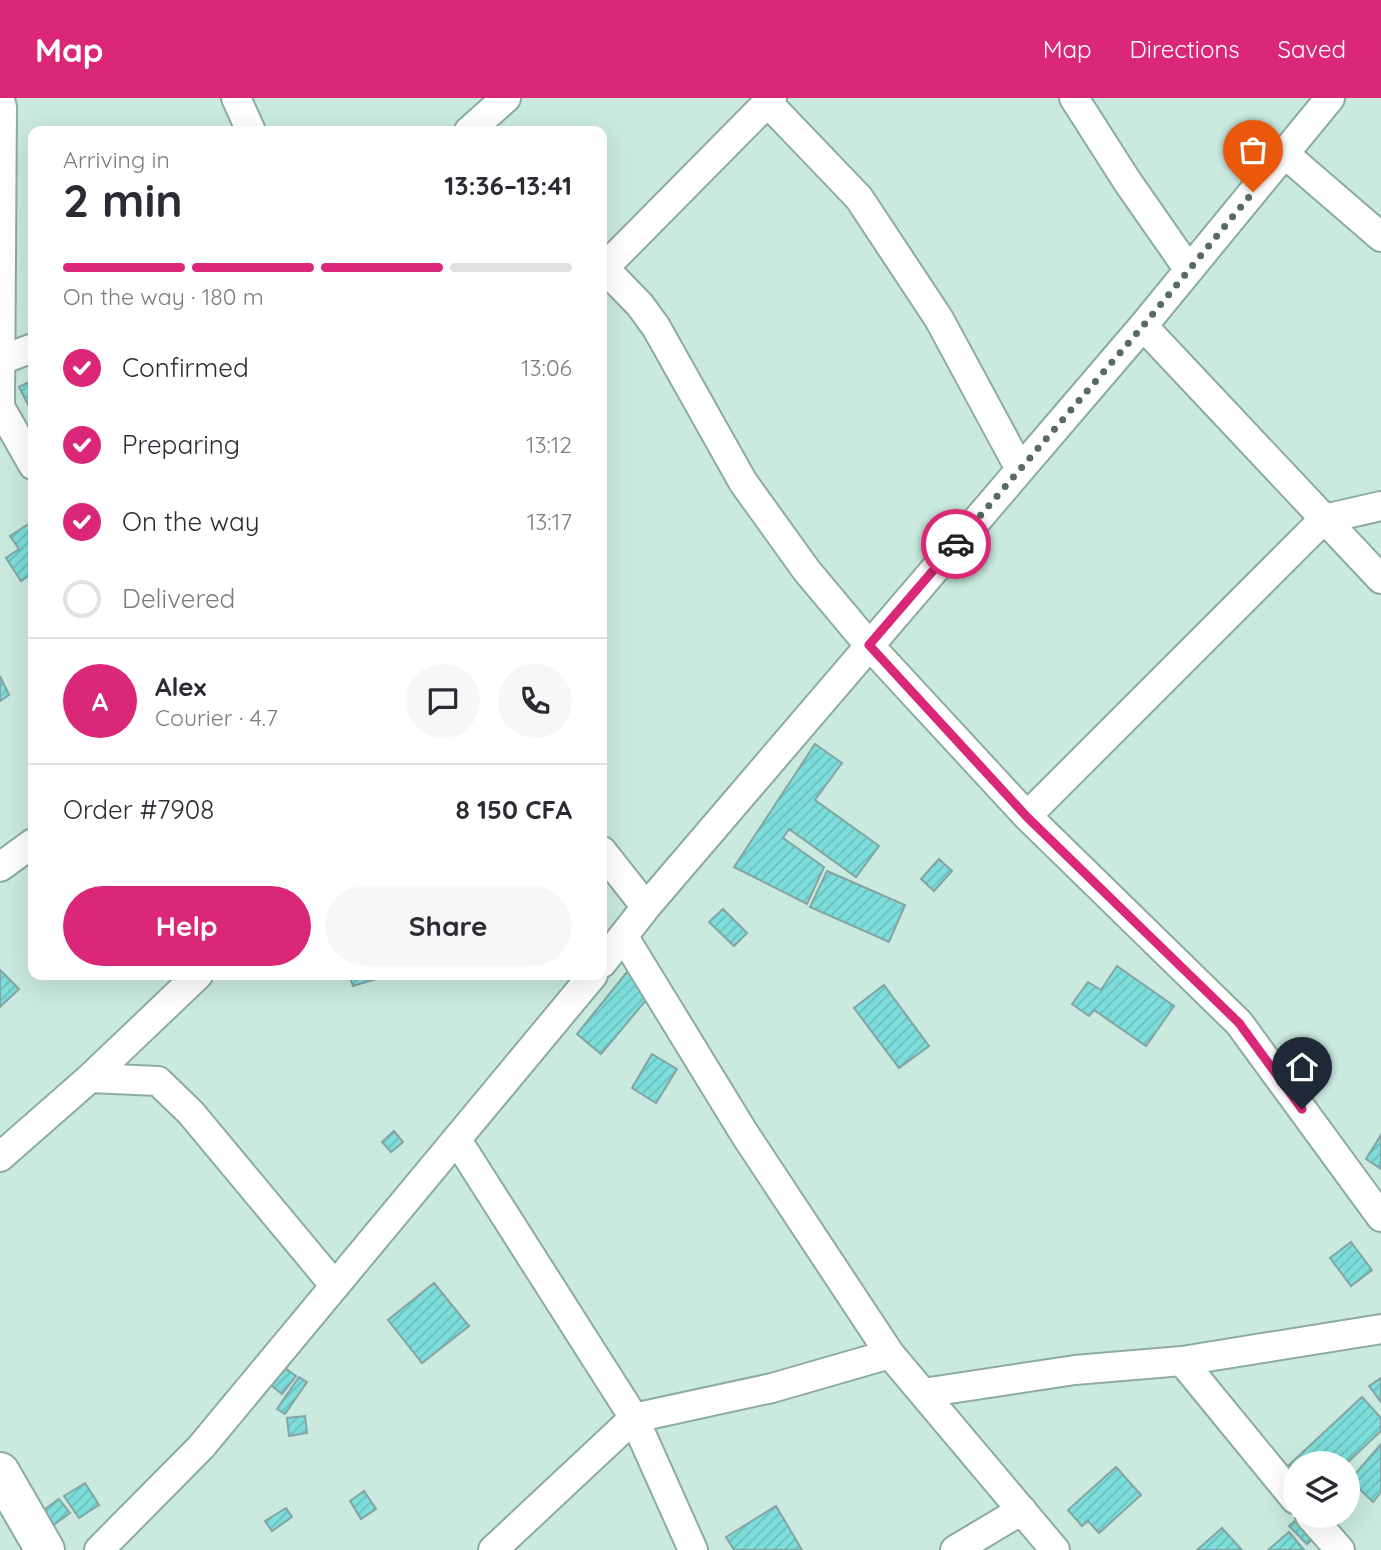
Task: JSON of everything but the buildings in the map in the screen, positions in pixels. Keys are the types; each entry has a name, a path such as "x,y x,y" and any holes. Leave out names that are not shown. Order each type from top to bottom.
{"main road":[{"path":"0,1472 45,1550"}],"street":[{"path":"236,98 249,126"},
{"path":"475,126 506,98"},
{"path":"1074,98 1189,270"},
{"path":"607,958 646,907 1143,326 1331,98"},
{"path":"607,265 770,100 859,198 939,319 1020,468"},
{"path":"8,102 0,408 28,456"},
{"path":"1285,154 1381,237"},
{"path":"607,273 640,305 656,327 743,482 807,571 869,645 1027,817 1239,1023 1381,1217"},
{"path":"1143,326 1381,579"},
{"path":"1,360 28,350"},
{"path":"1027,817 1324,519 1381,506"},
{"path":"0,867 28,847"},
{"path":"607,857 646,907"},
{"path":"624,937 744,1133 890,1354 1055,1550"},
{"path":"0,1157 89,1079 193,980"},
{"path":"99,1550 201,1447 589,980"},
{"path":"89,1079 158,1081 191,1113 335,1286"},
{"path":"457,1140 634,1418 693,1550"},
{"path":"923,1393 1075,1370 1182,1361 1381,1329"},
{"path":"493,1550 634,1418 772,1388 890,1354"},
{"path":"1182,1361 1283,1484"},
{"path":"955,1550 1022,1510"},
{"path":"1321,1528 1340,1550"}],"way so far":[{"path":"956,544 1143,326 1253,192"}],"route":[{"path":"956,544 869,645 1027,817 1239,1023 1302,1109"}]}
